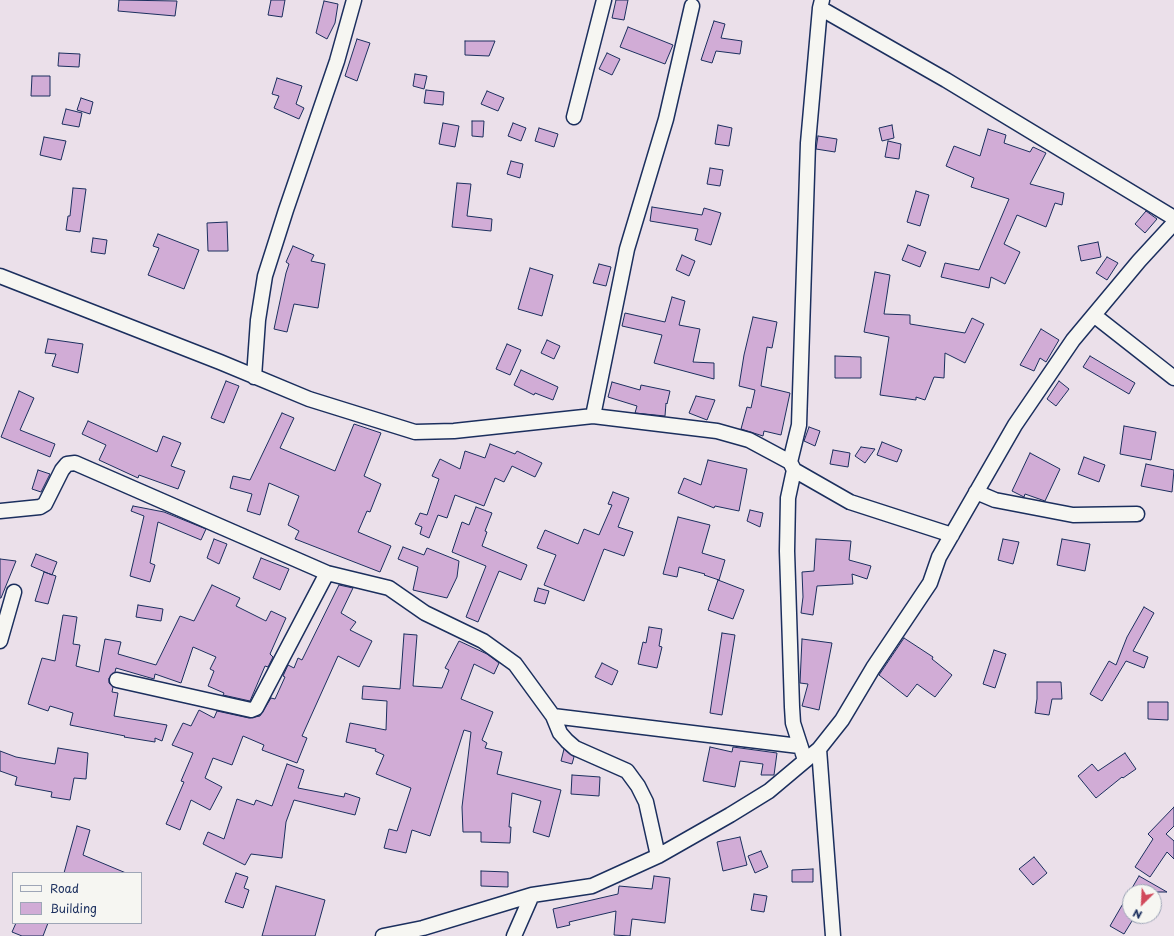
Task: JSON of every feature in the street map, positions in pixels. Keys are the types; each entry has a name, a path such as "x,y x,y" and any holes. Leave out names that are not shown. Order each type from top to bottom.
{"street":[{"path":"254,377 258,320 265,276 288,203 337,61 354,0"},
{"path":"574,117 604,0"},
{"path":"805,760 799,746 793,723 787,551 788,498 798,425 808,143 821,4 1174,218"},
{"path":"593,416 627,249 666,119 692,6"},
{"path":"383,936 423,928 532,895 592,886 658,856 769,791 819,749 842,720 873,668 930,583 939,557 1015,425 1073,340 1095,316 1139,261 1174,223"},
{"path":"0,276 310,399 415,432 454,431 593,416 717,431 749,440 850,502 952,535"},
{"path":"1095,316 1174,378"},
{"path":"0,511 40,507 46,504 62,470 67,464 75,463 327,573 389,588 425,613 483,641 515,664 554,716 560,733 575,748 627,771 638,786 646,802 658,856"},
{"path":"976,492 995,500 1073,515 1137,514"},
{"path":"117,680 251,710 256,708 327,573"},
{"path":"0,640 14,592"},
{"path":"554,716 799,746"},
{"path":"819,749 833,936"},
{"path":"514,936 532,895"}],"building":[{"path":"119,0 177,1 175,16 118,11"},
{"path":"271,0 285,0 282,17 268,15"},
{"path":"616,0 628,0 624,20 612,18"},
{"path":"324,1 338,4 335,23 327,39 316,33"},
{"path":"714,21 725,24 721,38 742,41 740,54 716,51 712,63 701,60"},
{"path":"628,27 673,45 665,64 620,47"},
{"path":"357,39 370,43 357,81 345,76"},
{"path":"465,41 495,41 489,56 465,55"},
{"path":"59,53 80,54 79,67 58,66"},
{"path":"607,53 620,59 612,75 599,69"},
{"path":"415,74 427,76 424,89 413,86"},
{"path":"32,76 50,76 50,96 31,96"},
{"path":"277,78 302,86 296,104 304,108 299,119 274,108 279,96 272,94"},
{"path":"426,90 444,92 443,105 424,103"},
{"path":"487,91 504,98 498,111 481,104"},
{"path":"81,98 93,102 90,114 77,110"},
{"path":"66,109 82,113 79,127 62,124"},
{"path":"472,121 484,121 483,137 472,136"},
{"path":"443,123 459,126 455,147 439,144"},
{"path":"513,123 526,128 521,141 508,136"},
{"path":"718,125 732,128 729,146 715,144"},
{"path":"892,125 894,138 882,141 879,128"},
{"path":"539,128 558,134 554,147 535,141"},
{"path":"988,129 1006,135 1004,143 1030,152 1033,147 1046,153 1030,184 1064,193 1062,205 1055,203 1046,227 1017,215 1004,244 1020,252 1005,284 991,277 989,288 941,277 945,263 979,270 1009,199 971,187 974,178 946,166 954,146 980,156"},
{"path":"818,136 837,139 835,152 816,149"},
{"path":"44,137 66,141 61,160 40,155"},
{"path":"888,141 901,144 899,159 885,157"},
{"path":"511,161 523,164 520,178 507,174"},
{"path":"710,168 723,170 720,186 707,184"},
{"path":"457,183 471,184 467,216 492,219 491,231 452,227"},
{"path":"73,188 86,189 80,232 66,230 68,216 70,216"},
{"path":"916,191 929,195 920,226 907,222"},
{"path":"652,207 702,215 704,208 721,213 711,245 695,240 698,229 650,221"},
{"path":"1146,211 1157,219 1145,233 1135,224"},
{"path":"227,222 228,251 208,251 207,223"},
{"path":"158,234 199,250 184,289 148,275 159,248 153,246"},
{"path":"93,238 107,240 105,254 91,252"},
{"path":"1098,242 1101,257 1081,261 1078,246"},
{"path":"908,245 926,252 920,267 902,260"},
{"path":"293,246 314,255 311,261 325,264 318,308 294,304 287,332 274,329 289,264 286,262"},
{"path":"682,255 695,261 689,276 676,270"},
{"path":"1107,257 1118,263 1107,280 1096,273"},
{"path":"599,264 611,267 606,286 593,283"},
{"path":"530,268 553,275 542,316 518,309"},
{"path":"875,272 890,275 884,314 910,315 910,324 965,333 972,318 984,324 965,363 945,353 944,378 934,377 925,400 916,397 916,400 880,395 889,337 864,332"},
{"path":"672,297 685,301 679,325 700,329 693,362 714,363 714,379 654,363 662,335 622,326 625,313 665,322"},
{"path":"753,317 777,322 772,348 767,347 761,386 790,393 781,435 764,431 763,436 741,429 747,407 751,408 755,390 739,386 744,355"},
{"path":"1041,329 1059,340 1046,362 1040,358 1034,371 1020,365"},
{"path":"48,339 83,344 78,373 52,366 56,354 45,353"},
{"path":"547,340 560,346 554,359 541,353"},
{"path":"507,344 521,350 510,375 496,369"},
{"path":"835,356 861,357 861,378 835,378"},
{"path":"1090,356 1135,383 1129,394 1083,367"},
{"path":"521,370 558,387 553,400 535,393 534,395 514,385"},
{"path":"226,381 239,386 224,423 211,418"},
{"path":"1059,381 1069,389 1056,406 1047,399"},
{"path":"612,382 640,390 641,385 670,391 667,404 666,403 665,416 635,413 637,406 608,397"},
{"path":"19,391 34,398 20,430 55,444 50,457 1,437"},
{"path":"696,396 715,400 707,420 689,413"},
{"path":"282,413 294,418 280,448 335,471 354,424 381,433 364,476 381,484 370,512 367,511 358,532 391,546 380,572 295,539 299,531 288,525 299,496 269,483 260,515 247,511 252,494 230,488 233,476 250,480"},
{"path":"88,421 157,452 163,436 181,443 171,466 185,471 178,489 139,475 138,478 99,460 106,445 82,434"},
{"path":"1124,426 1156,432 1151,460 1120,454"},
{"path":"809,427 820,431 815,446 804,441"},
{"path":"882,442 902,450 897,462 877,455"},
{"path":"490,444 515,454 517,451 542,463 535,477 512,466 504,482 495,478 484,506 455,495 447,518 438,515 429,538 420,534 422,527 415,524 420,513 427,515 439,479 432,476 440,459 460,469 465,451 485,458"},
{"path":"861,447 875,449 865,463 855,456"},
{"path":"833,450 850,453 848,467 830,464"},
{"path":"1030,453 1060,469 1045,501 1025,494 1024,497 1012,491"},
{"path":"1084,457 1105,465 1099,482 1078,474"},
{"path":"708,460 747,469 739,511 715,506 714,508 678,493 684,478 701,485"},
{"path":"1146,464 1174,470 1172,492 1141,486"},
{"path":"38,470 50,474 41,492 32,489"},
{"path":"613,492 629,498 618,527 633,532 624,556 604,549 584,601 544,585 556,555 537,548 545,530 578,544 584,529 599,535 612,505 608,504"},
{"path":"133,506 164,512 206,529 201,540 158,522 150,563 155,565 150,582 130,576 144,516 131,511"},
{"path":"476,507 492,513 485,531 487,532 482,546 527,565 521,580 499,571 478,622 466,617 486,566 452,552 462,522 469,525"},
{"path":"750,510 763,513 760,527 747,521"},
{"path":"678,517 710,525 702,553 725,560 719,580 704,575 705,574 679,567 677,577 663,574"},
{"path":"214,539 227,544 219,564 207,558"},
{"path":"816,539 851,541 849,560 871,566 867,579 852,574 853,584 817,586 813,615 801,613 803,597 802,572 814,571"},
{"path":"1003,539 1019,542 1013,564 998,560"},
{"path":"1062,539 1090,544 1085,571 1057,565"},
{"path":"403,547 424,555 427,548 459,561 457,577 447,598 413,590 418,567 398,559"},
{"path":"36,554 57,562 52,575 31,566"},
{"path":"261,558 289,569 280,590 253,578"},
{"path":"0,559 16,561 1,598 0,598"},
{"path":"44,572 56,576 48,604 35,601"},
{"path":"718,580 744,590 733,619 708,610"},
{"path":"212,585 240,598 236,606 266,621 271,611 286,618 270,654 273,657 268,667 265,666 250,701 223,695 224,693 208,686 214,671 210,669 216,657 193,647 181,683 155,674 154,679 116,668 115,672 109,678 109,683 113,687 112,692 118,693 114,716 167,725 162,741 155,738 155,742 124,737 125,736 70,725 73,713 50,706 48,711 28,704 42,658 55,661 63,615 77,617 73,644 80,645 76,666 99,672 105,639 121,642 118,654 156,665 180,616 194,621"},
{"path":"339,585 353,588 341,613 356,622 350,630 372,641 359,667 338,656 302,736 307,738 297,763 262,750 264,745 243,736 232,765 213,758 205,778 222,787 210,810 191,800 180,830 166,824 184,782 181,781 193,753 172,745 183,723 191,726 199,710 214,718 217,711 249,718 260,716 271,698 275,699 285,677 283,676 288,665 294,668 298,658 302,660"},
{"path":"538,588 549,591 545,604 534,601"},
{"path":"138,605 163,609 161,621 136,617"},
{"path":"1144,607 1154,613 1133,651 1148,657 1144,668 1126,661 1102,701 1090,694 1109,661 1116,665 1127,637"},
{"path":"649,627 662,629 659,646 662,647 657,668 638,664 643,642 646,643"},
{"path":"722,633 735,635 722,715 710,713"},
{"path":"404,634 417,635 413,686 442,688 449,670 445,668 459,641 487,654 499,663 494,674 474,664 461,699 493,712 482,740 487,743 485,748 502,752 497,774 561,790 549,837 533,832 541,801 512,793 509,827 511,827 510,843 481,842 481,832 463,832 462,807 471,732 464,730 430,836 412,830 406,853 384,848 389,829 397,831 411,788 376,774 384,755 375,751 376,749 346,742 350,723 386,730 387,701 362,699 363,686 400,689"},
{"path":"904,638 933,657 932,659 952,675 935,697 917,684 907,697 879,675"},
{"path":"802,639 832,643 819,710 802,706 808,684 800,683"},
{"path":"994,650 1006,654 995,688 983,684"},
{"path":"602,663 618,671 612,685 595,677"},
{"path":"1037,682 1061,682 1062,699 1052,699 1049,715 1035,713"},
{"path":"1148,702 1168,702 1168,720 1148,719"},
{"path":"710,747 732,752 733,747 777,753 774,775 761,775 763,764 740,761 735,787 703,781"},
{"path":"58,748 88,753 86,779 74,778 70,800 51,797 52,792 15,785 17,777 0,771 0,751 16,757 55,764"},
{"path":"564,749 574,757 572,764 561,761"},
{"path":"1125,753 1136,769 1123,778 1122,777 1096,798 1078,776 1092,764 1098,771"},
{"path":"287,764 304,770 298,788 344,797 345,793 360,798 355,815 294,800 286,822 282,858 251,854 245,865 203,844 208,832 224,839 237,799 254,805 256,800 272,806"},
{"path":"572,775 600,777 599,796 571,794"},
{"path":"1174,807 1174,826 1166,834 1174,841 1174,859 1167,852 1150,877 1135,867 1153,839 1148,834"},
{"path":"77,826 90,830 83,855 124,872 64,872"},
{"path":"740,837 747,865 723,871 717,842"},
{"path":"761,851 768,867 755,873 748,856"},
{"path":"1034,857 1047,873 1033,885 1019,869"},
{"path":"813,869 813,882 792,882 792,870"},
{"path":"481,871 508,872 508,887 481,886"},
{"path":"236,873 248,877 244,888 249,890 243,908 225,902"},
{"path":"654,876 670,878 665,923 632,919 630,936 614,935 616,911 569,922 570,925 557,928 553,909 618,894 619,886 652,889"},
{"path":"1139,876 1153,884 1134,884"},
{"path":"276,886 325,900 315,936 262,936"},
{"path":"754,894 767,896 764,912 751,910"},
{"path":"1122,905 1122,924 1130,924 1124,934 1110,926"},
{"path":"16,924 48,924 43,936 22,936 12,932"}]}
